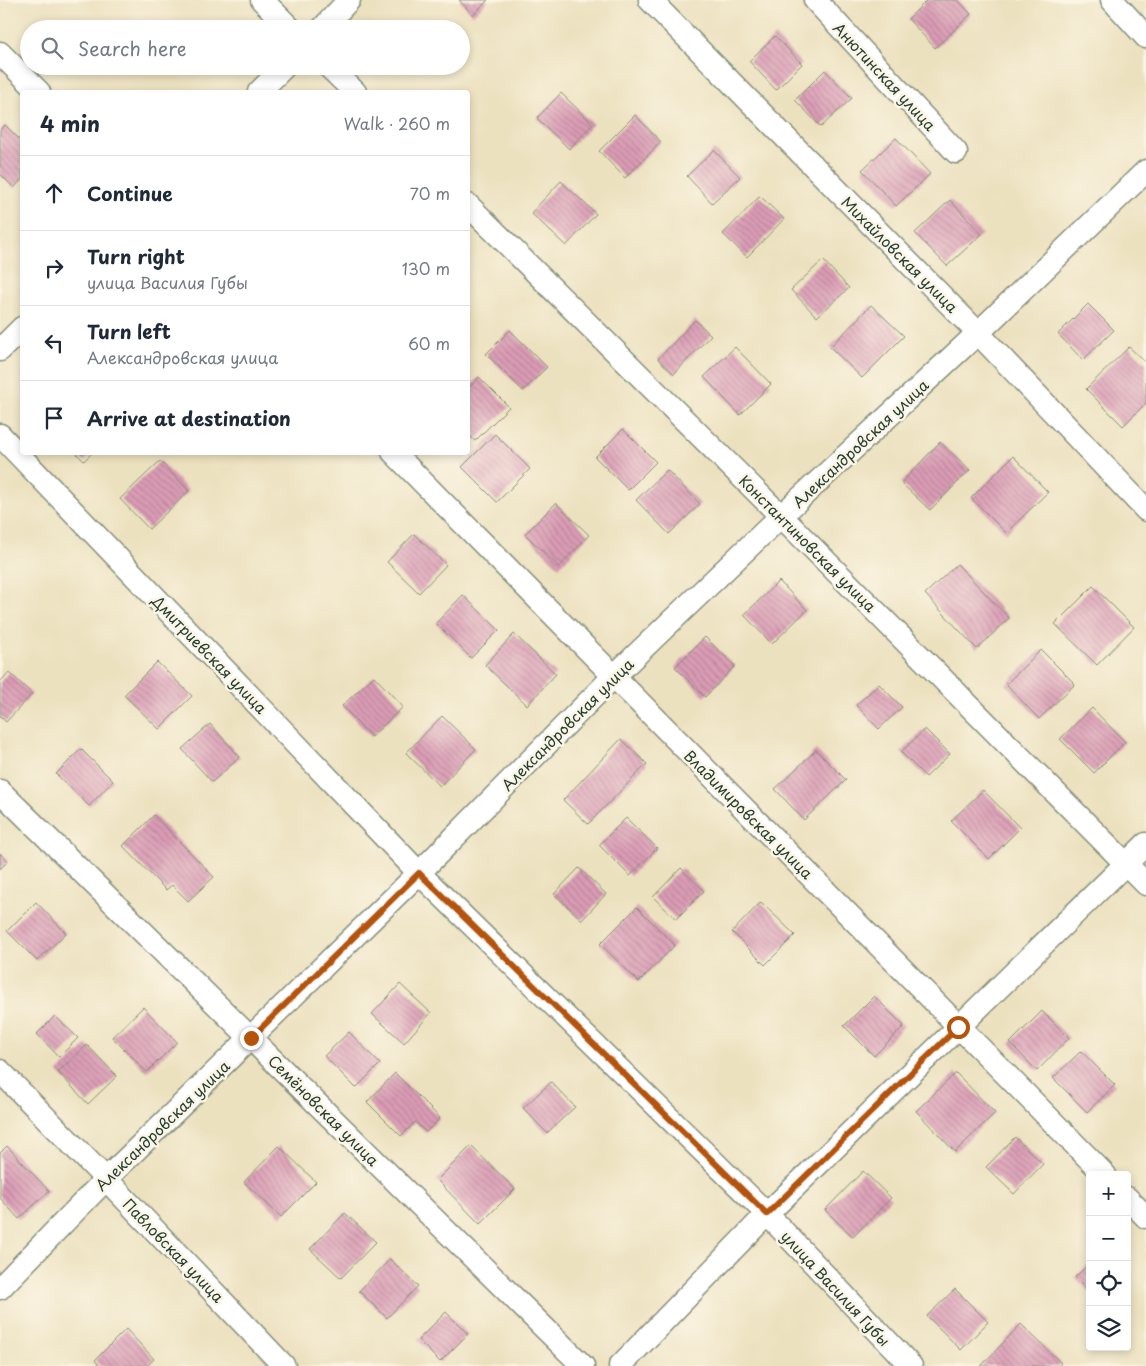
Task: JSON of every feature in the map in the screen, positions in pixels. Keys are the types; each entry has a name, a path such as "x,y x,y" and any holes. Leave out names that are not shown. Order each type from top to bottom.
{"street":[{"path":"262,0 282,20"},
{"path":"330,20 349,0"},
{"name":"Михайловская улица","path":"650,0 978,334 1146,510"},
{"name":"Анютинская улица","path":"815,0 956,152"},
{"path":"1112,0 1146,37"},
{"path":"0,53 20,73"},
{"path":"22,75 37,90"},
{"path":"261,90 276,75"},
{"path":"337,75 353,90"},
{"name":"Александровская улица","path":"0,1288 106,1179 419,873 613,677 781,516 978,334 1146,171"},
{"name":"Константиновская улица","path":"470,207 781,516 1146,884"},
{"path":"0,350 20,330"},
{"name":"Дмитриевская улица","path":"0,435 419,873"},
{"name":"Владимировская улица","path":"396,455 1101,1171"},
{"name":"Семёновская улица","path":"0,791 583,1366"},
{"path":"620,1366 767,1214 1146,844"},
{"name":"улица Василия Губы","path":"419,873 767,1214 910,1366"},
{"name":"Павловская улица","path":"0,1071 284,1366"},
{"path":"1131,1202 1146,1216"}],"building":[{"path":"459,0 488,0 473,15"},
{"path":"927,0 958,0 971,14 935,48 908,19"},
{"path":"775,36 802,64 776,90 749,61"},
{"path":"825,70 852,98 821,127 795,100"},
{"path":"561,93 593,124 569,149 537,118"},
{"path":"635,115 661,142 625,178 599,151"},
{"path":"5,125 20,140 20,181 14,188 0,174 0,130"},
{"path":"896,138 930,174 896,206 862,170"},
{"path":"714,150 740,177 712,203 687,176"},
{"path":"561,181 596,214 566,246 531,213"},
{"path":"760,196 784,219 747,257 723,234"},
{"path":"950,200 982,234 947,266 915,233"},
{"path":"823,260 849,288 817,317 791,290"},
{"path":"1088,304 1114,330 1083,360 1058,334"},
{"path":"871,305 904,336 862,378 830,347"},
{"path":"695,320 711,335 674,374 658,359"},
{"path":"510,330 547,367 523,391 486,354"},
{"path":"735,347 771,384 740,415 704,377"},
{"path":"1129,347 1146,363 1146,403 1123,426 1086,389"},
{"path":"479,377 509,407 475,441 470,436 470,387"},
{"path":"623,429 656,462 628,490 595,457"},
{"path":"495,434 530,469 497,502 462,467"},
{"path":"940,442 970,470 930,510 901,483"},
{"path":"78,455 90,455 84,461"},
{"path":"1013,456 1048,492 1006,533 971,498"},
{"path":"160,461 189,491 149,529 120,499"},
{"path":"667,470 700,504 669,534 636,500"},
{"path":"556,503 589,535 559,567 525,534"},
{"path":"414,534 446,565 419,593 387,562"},
{"path":"957,564 1009,618 977,649 925,594"},
{"path":"779,581 807,610 772,644 744,615"},
{"path":"1093,586 1134,627 1097,665 1055,624"},
{"path":"463,595 499,630 471,658 436,623"},
{"path":"514,634 556,674 527,705 485,665"},
{"path":"705,637 735,666 705,697 675,667"},
{"path":"1041,650 1075,684 1039,719 1006,684"},
{"path":"157,662 192,696 159,729 124,695"},
{"path":"9,672 32,694 6,722 0,716 0,682"},
{"path":"374,676 403,707 371,737 342,706"},
{"path":"879,684 902,707 879,729 856,705"},
{"path":"1092,708 1125,742 1094,773 1060,739"},
{"path":"442,716 476,749 440,786 406,753"},
{"path":"210,724 240,757 212,782 182,749"},
{"path":"925,729 950,754 926,777 901,752"},
{"path":"621,739 647,764 588,824 563,800"},
{"path":"81,749 113,781 89,806 56,774"},
{"path":"816,750 846,780 804,820 775,789"},
{"path":"983,790 1020,828 989,859 951,821"},
{"path":"154,815 214,877 188,901 172,885 166,890 123,846"},
{"path":"626,818 657,848 630,876 599,845"},
{"path":"0,853 8,861 0,869"},
{"path":"579,868 606,894 582,920 554,894"},
{"path":"681,868 704,891 676,919 653,897"},
{"path":"36,902 66,933 37,961 7,931"},
{"path":"761,902 795,935 765,965 732,932"},
{"path":"637,907 675,945 639,982 600,944"},
{"path":"400,984 431,1013 404,1043 372,1014"},
{"path":"874,996 904,1026 874,1056 844,1026"},
{"path":"143,1007 177,1042 147,1072 112,1037"},
{"path":"1042,1011 1069,1038 1037,1071 1010,1043"},
{"path":"55,1016 78,1038 59,1057 37,1034"},
{"path":"349,1032 380,1064 356,1088 324,1056"},
{"path":"87,1045 117,1076 88,1104 58,1072"},
{"path":"1081,1051 1115,1085 1087,1112 1053,1078"},
{"path":"395,1073 440,1118 426,1132 415,1122 401,1136 367,1102"},
{"path":"956,1073 995,1113 955,1152 916,1111"},
{"path":"551,1082 575,1107 547,1133 523,1108"},
{"path":"1015,1137 1043,1164 1014,1194 986,1167"},
{"path":"7,1146 49,1191 19,1219 0,1198 0,1153"},
{"path":"279,1146 316,1182 281,1217 244,1182"},
{"path":"471,1146 515,1189 480,1224 437,1180"},
{"path":"863,1171 891,1198 853,1237 825,1210"},
{"path":"345,1213 376,1242 341,1278 310,1249"},
{"path":"390,1259 418,1286 387,1318 359,1291"},
{"path":"1086,1267 1086,1288 1075,1277"},
{"path":"955,1289 988,1322 961,1350 927,1316"},
{"path":"446,1312 468,1334 440,1362 418,1340"},
{"path":"1021,1324 1061,1363 1058,1366 981,1366"},
{"path":"126,1329 154,1359 147,1366 100,1366 95,1360"}],"route":[{"path":"251,1038 419,873 767,1214 958,1027"}]}
